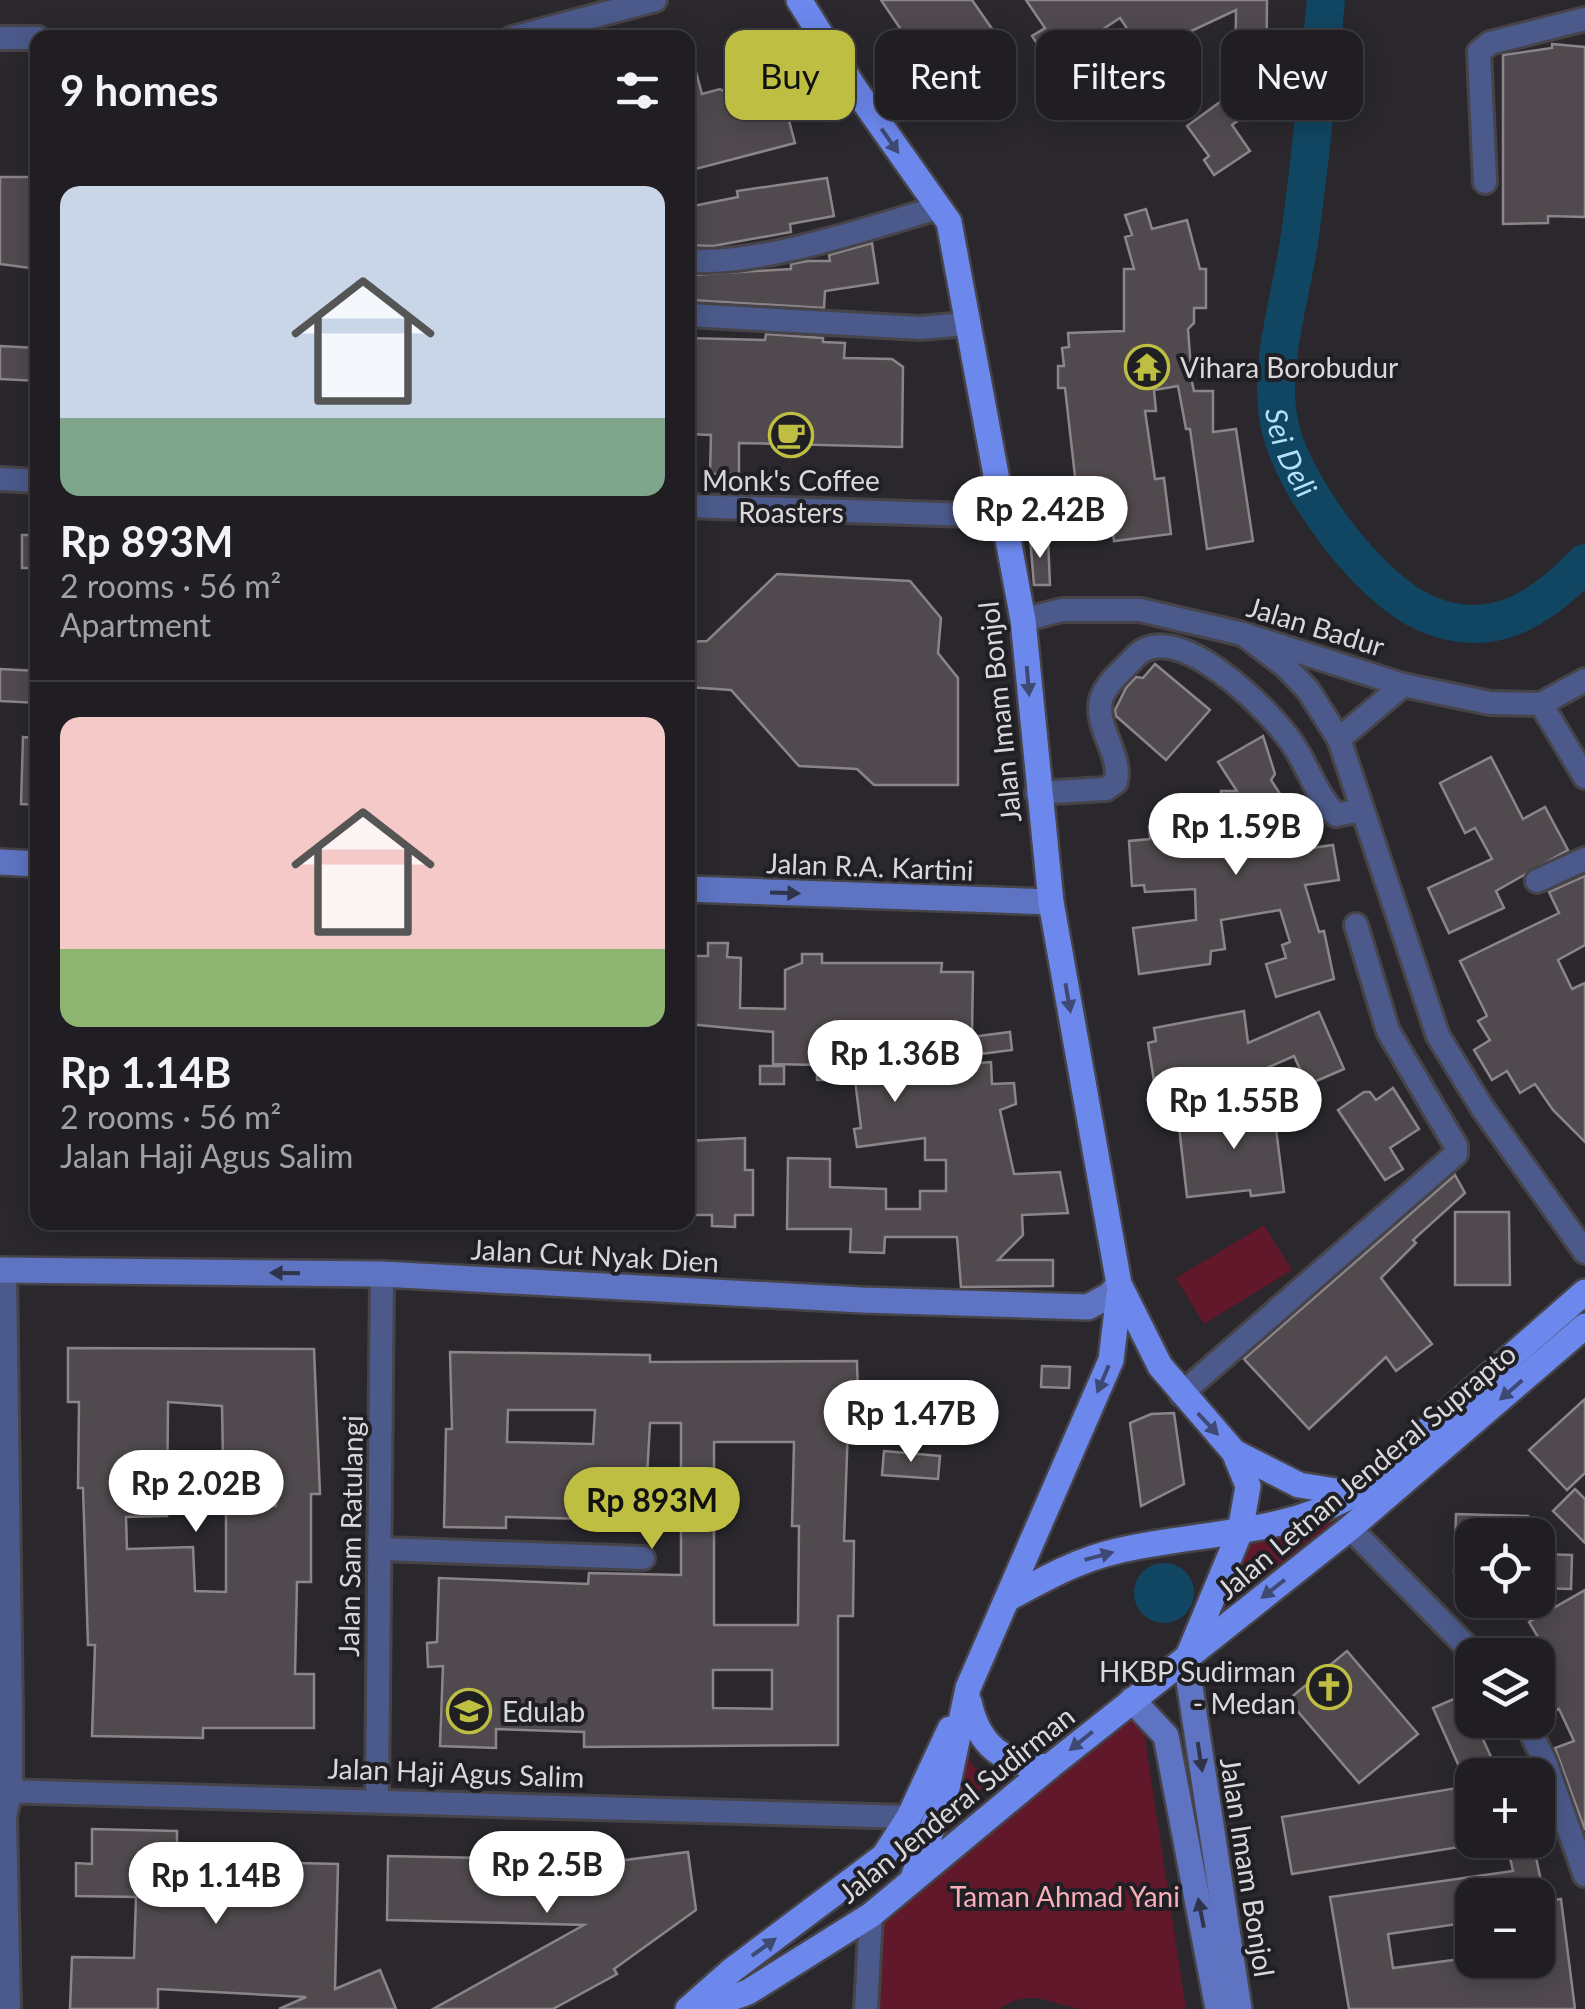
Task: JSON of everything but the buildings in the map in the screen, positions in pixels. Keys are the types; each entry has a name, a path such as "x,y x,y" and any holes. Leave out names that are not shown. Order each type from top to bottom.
{"main road":[{"name":"Jalan Imam Bonjol","path":"799,0 949,222 1023,620 1050,902 1119,1284 1144,1339 1181,1394 1234,1452 1299,1486 1354,1494"},
{"name":"Jalan Imam Bonjol","path":"909,1884 946,1793 968,1688 1012,1597 1112,1360 1119,1284"},
{"name":"Jalan Letnan Jenderal Suprapto","path":"1012,1597 1082,1561 1316,1514 1354,1494 1585,1292"},
{"name":"Jalan Letnan Jenderal Suprapto","path":"1186,1660 1350,1528 1585,1326"},
{"name":"Jalan Imam Bonjol","path":"1186,1660 1240,1532 1248,1486 1234,1452"},
{"name":"Jalan Jenderal Sudirman","path":"702,2009 748,1992 871,1915 1049,1767 1186,1660"},
{"name":"Jalan Jenderal Sudirman","path":"688,2009 731,1970 884,1856 909,1817 968,1688"},
{"path":"968,1688 972,1717 993,1752 1017,1763 1049,1767"}],"street":[{"path":"542,30 655,0"},
{"path":"1485,182 1479,52 1490,42 1585,19"},
{"path":"0,38 30,38"},
{"path":"695,260 724,259 838,238 937,208"},
{"path":"695,315 920,328 966,324"},
{"path":"0,479 30,481"},
{"path":"695,506 1002,516"},
{"name":"Jalan Badur","path":"1023,620 1062,610 1140,610 1243,634 1403,685 1490,703 1541,704 1585,680"},
{"path":"1243,634 1285,666 1308,690 1339,739 1438,1036 1483,1110 1585,1252"},
{"path":"1037,793 1106,789 1116,782 1119,769 1100,704 1104,692 1142,649 1161,643 1181,647 1258,700 1293,744 1318,797 1336,815 1361,810"},
{"path":"1339,739 1403,685"},
{"path":"1541,704 1585,777"},
{"path":"1537,881 1585,859"},
{"path":"0,862 30,864"},
{"name":"Jalan R.A. Kartini","path":"695,890 1050,902"},
{"path":"1181,1394 1456,1154 1456,1146 1388,1032 1356,926"},
{"path":"2,1270 4,1800 9,2009"},
{"name":"Jalan Cut Nyak Dien","path":"2,1270 382,1274 862,1300 1088,1306 1110,1295 1119,1284"},
{"name":"Jalan Sam Ratulangi","path":"377,1798 382,1274"},
{"path":"1350,1528 1459,1638"},
{"path":"381,1550 644,1558"},
{"name":"Jalan Imam Bonjol","path":"1186,1660 1239,2009"},
{"name":"Jalan Imam Bonjol","path":"1132,1700 1166,1736 1218,2009"},
{"path":"1534,1738 1585,1874"},
{"name":"Jalan Haji Agus Salim","path":"4,1800 377,1798 909,1817"},
{"path":"866,2009 871,1915"}],"green space":[{"path":"1264,1225 1292,1270 1204,1324 1176,1278"},
{"path":"1352,1507 1222,1609 1246,1537"},
{"name":"Taman Ahmad Yani","path":"1127,1717 1142,1720 1186,2009 1081,2009 1031,1998 998,2009 874,2009 877,1916"},
{"path":"964,1753 975,1768 998,1776 952,1810"}],"water":[{"path":"1164,1563 1186,1571 1194,1593 1186,1615 1164,1623 1142,1615 1134,1593 1142,1571"}],"waterway":[{"name":"Sei Deli","path":"1326,0 1304,206 1278,358 1277,408 1289,455 1319,508 1359,560 1403,600 1425,613 1472,624 1513,616 1550,595 1585,563"}],"place":[{"name":"Vihara Borobudur","path":"1147,367"},
{"name":"Monk's Coffee Roasters","path":"791,435"},
{"name":"HKBP Sudirman - Medan","path":"1329,1687"},
{"name":"Edulab","path":"469,1711"}]}
